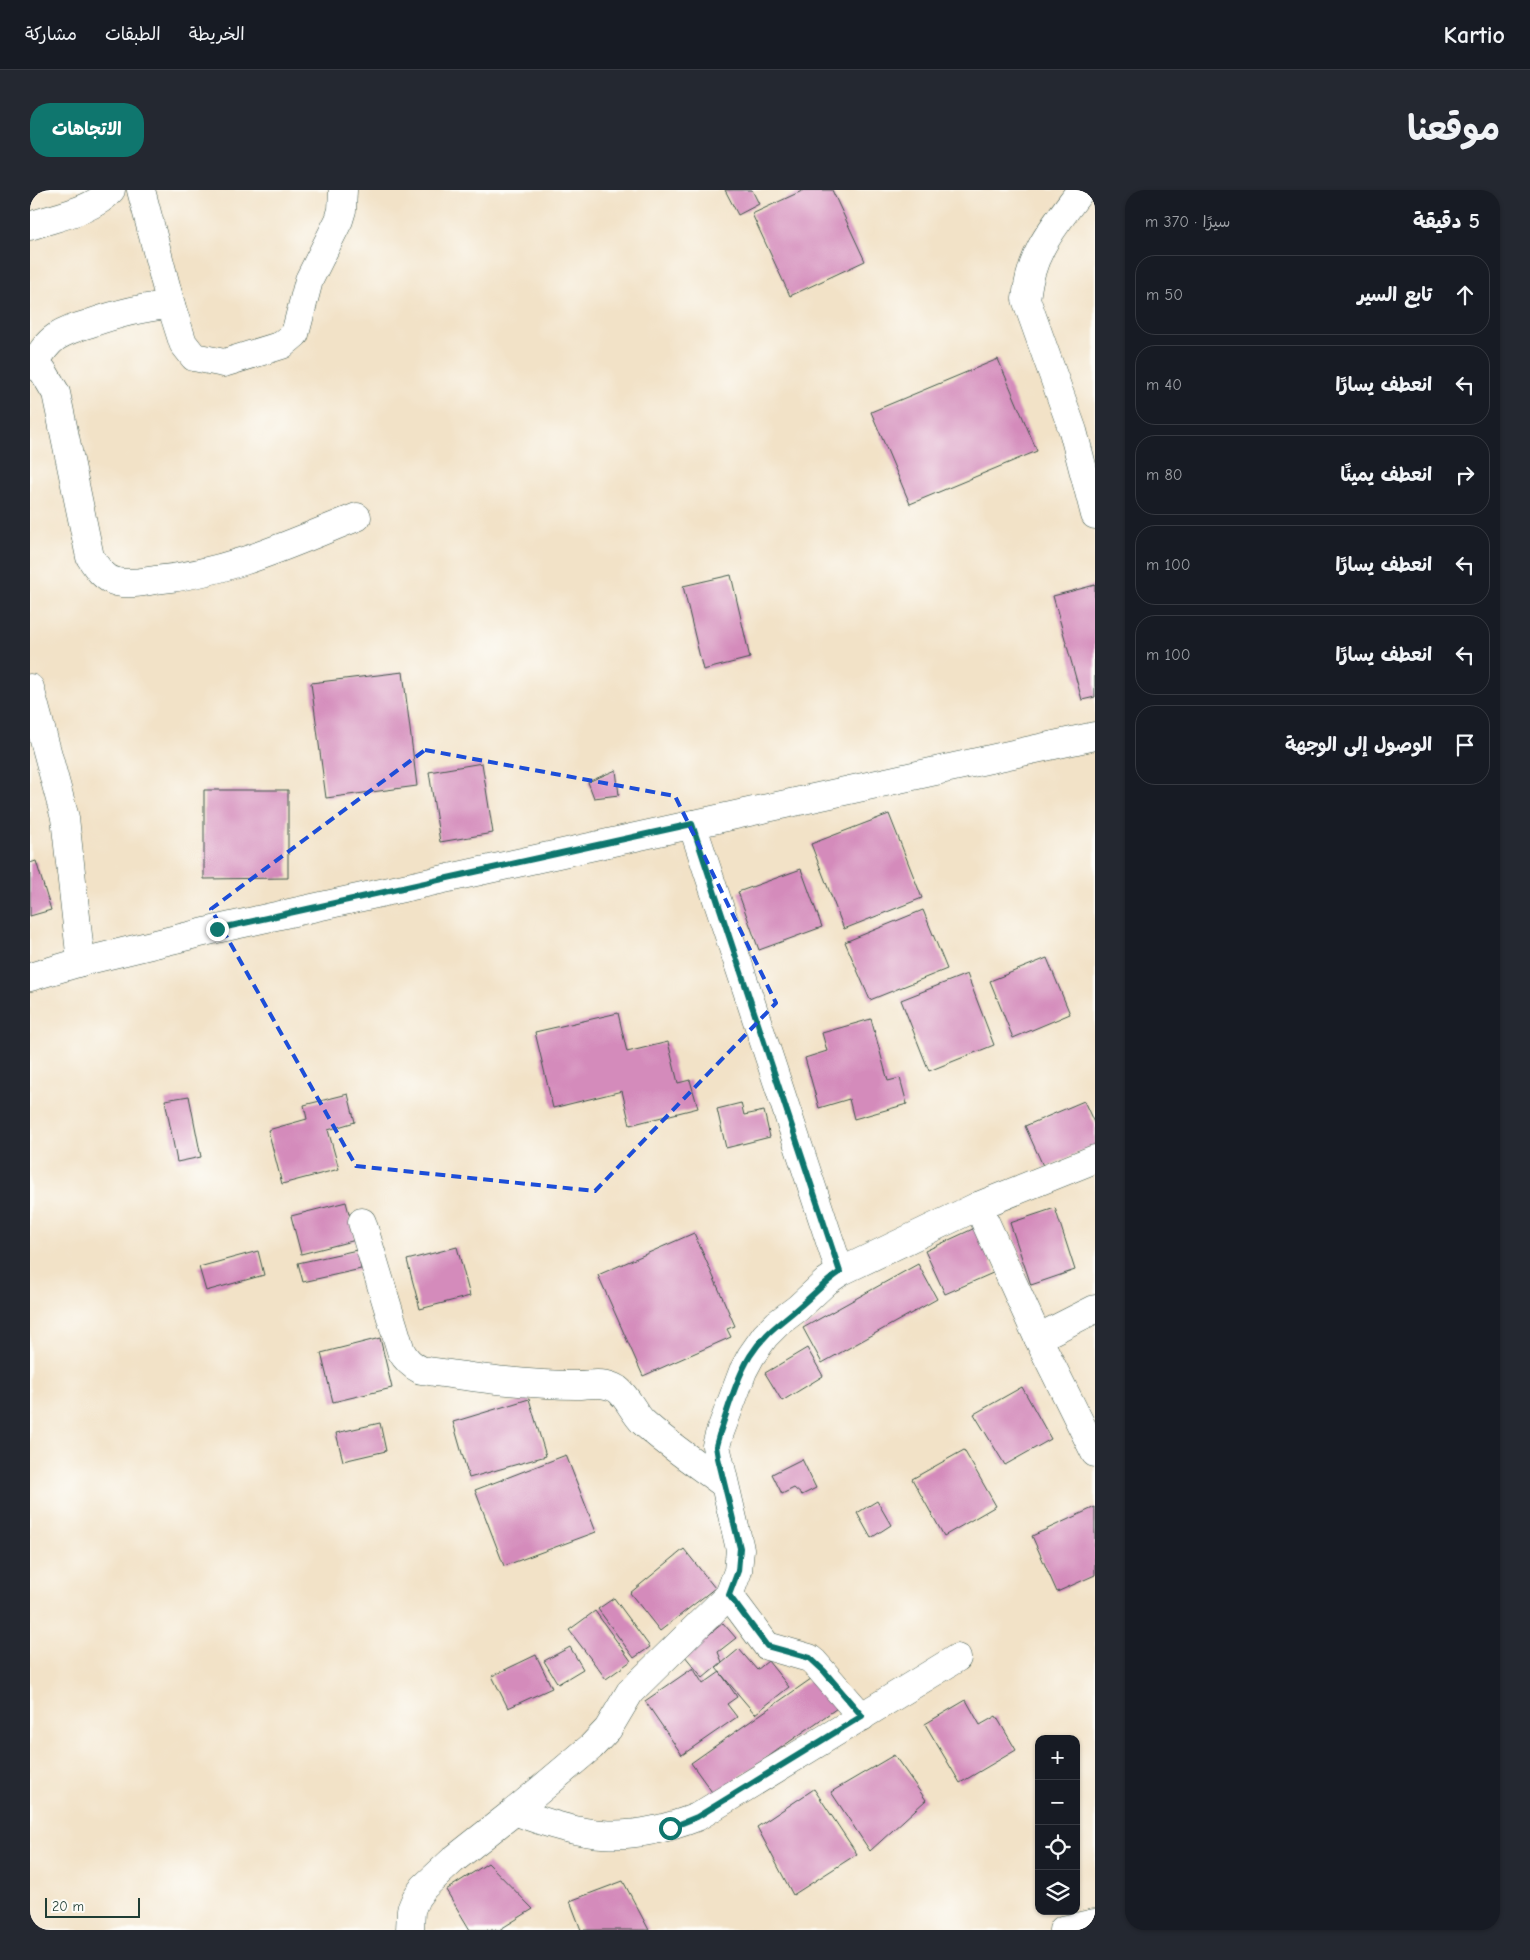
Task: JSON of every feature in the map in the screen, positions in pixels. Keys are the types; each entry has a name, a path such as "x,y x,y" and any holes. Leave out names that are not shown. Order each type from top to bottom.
{"street":[{"path":"30,226 72,213 98,201 111,190"},
{"path":"141,190 171,305 183,343 194,357 224,363 273,348 287,341 295,334 309,280 339,220 342,210 342,190"},
{"path":"1081,190 1053,227 1037,254 1028,278 1026,299 1073,431 1095,515"},
{"path":"171,305 147,306 118,313 70,330 56,337 32,363 43,370 56,393 90,557 99,570 110,580 124,584 171,579 214,571 257,557 357,517"},
{"path":"30,688 65,818 81,962"},
{"path":"30,977 81,962 363,896 1095,736"},
{"path":"692,824 840,1272"},
{"path":"410,1930 411,1910 416,1898 424,1887 453,1860 515,1811 601,1736 630,1692 729,1595 738,1571 740,1554 716,1446 742,1371 765,1336 815,1291 840,1272 978,1206 1095,1159"},
{"path":"978,1206 1038,1338 1095,1453"},
{"path":"362,1222 401,1351 406,1360 414,1367 421,1370 517,1382 550,1385 608,1385 617,1389 643,1422 724,1484"},
{"path":"1038,1338 1095,1309"},
{"path":"729,1595 767,1646 810,1658 824,1671 862,1716"},
{"path":"515,1811 547,1824 590,1834 620,1835 670,1828 697,1817 957,1658"},
{"path":"1063,1930 1095,1923"}],"highlighted area":[{"path":"425,750 675,796 776,1003 595,1191 356,1166 211,909"}],"building":[{"path":"725,190 752,190 759,204 738,215"},
{"path":"804,190 832,190 865,261 790,296 752,214"},
{"path":"998,359 1037,451 910,504 871,412"},
{"path":"731,575 750,658 703,670 683,586"},
{"path":"1095,585 1095,697 1082,700 1053,596"},
{"path":"403,672 417,786 326,798 311,683"},
{"path":"482,763 493,833 440,842 429,772"},
{"path":"616,770 619,795 594,798 588,782"},
{"path":"204,790 288,790 288,878 204,879"},
{"path":"889,814 922,898 844,929 811,844"},
{"path":"36,861 51,910 30,916 30,863"},
{"path":"801,869 822,927 759,950 738,892"},
{"path":"923,910 947,969 870,1000 845,942"},
{"path":"1047,958 1070,1014 1013,1038 990,981"},
{"path":"967,974 994,1045 929,1071 901,1000"},
{"path":"618,1013 627,1052 668,1042 678,1083 690,1080 698,1108 630,1125 622,1091 553,1108 535,1032"},
{"path":"871,1019 888,1081 900,1078 907,1104 854,1119 849,1099 819,1108 805,1058 827,1051 822,1033"},
{"path":"348,1094 355,1122 328,1130 339,1169 282,1184 268,1130 307,1119 304,1105"},
{"path":"189,1096 201,1157 177,1162 165,1100"},
{"path":"1084,1101 1095,1125 1095,1145 1044,1168 1025,1126"},
{"path":"741,1103 744,1115 764,1111 770,1137 726,1148 717,1109"},
{"path":"346,1202 356,1240 301,1254 291,1216"},
{"path":"1055,1208 1075,1270 1031,1285 1010,1223"},
{"path":"975,1228 995,1272 945,1294 925,1251"},
{"path":"694,1233 735,1326 727,1329 731,1337 643,1376 598,1275"},
{"path":"457,1247 470,1296 420,1309 407,1260"},
{"path":"357,1250 361,1269 303,1282 298,1263"},
{"path":"258,1251 264,1275 206,1291 199,1267"},
{"path":"918,1264 937,1299 822,1363 803,1328"},
{"path":"380,1338 392,1388 333,1402 321,1353"},
{"path":"807,1348 823,1376 782,1401 765,1373"},
{"path":"1022,1387 1051,1439 1005,1465 974,1414"},
{"path":"529,1399 546,1456 469,1478 453,1422"},
{"path":"380,1423 386,1451 343,1461 336,1433"},
{"path":"964,1450 996,1506 944,1536 912,1479"},
{"path":"566,1455 596,1532 504,1566 475,1490"},
{"path":"802,1459 816,1488 802,1495 794,1488 782,1494 772,1474"},
{"path":"877,1501 891,1525 871,1538 857,1513"},
{"path":"1095,1507 1095,1575 1057,1592 1032,1536"},
{"path":"684,1549 715,1588 660,1631 630,1593"},
{"path":"614,1598 650,1647 634,1658 598,1609"},
{"path":"595,1611 631,1661 606,1679 569,1630"},
{"path":"723,1623 736,1638 718,1652 722,1662 703,1678 684,1655"},
{"path":"570,1647 583,1669 558,1684 544,1661"},
{"path":"739,1649 757,1670 768,1661 789,1687 755,1714 716,1668"},
{"path":"536,1655 552,1688 508,1708 492,1676"},
{"path":"693,1668 703,1684 720,1672 737,1697 727,1704 737,1717 682,1755 645,1701"},
{"path":"818,1674 840,1706 714,1795 691,1763"},
{"path":"966,1700 980,1725 996,1716 1016,1750 960,1783 925,1724"},
{"path":"894,1755 926,1800 870,1851 831,1792"},
{"path":"814,1789 857,1854 793,1895 757,1827"},
{"path":"488,1863 533,1909 499,1930 470,1930 446,1890"},
{"path":"623,1881 649,1930 581,1930 570,1901"}],"route":[{"path":"217,929 692,824 840,1272 815,1291 765,1336 742,1371 719,1435 716,1446 718,1458 740,1548 738,1571 729,1595 767,1646 810,1658 824,1671 862,1716 697,1817 670,1828"}]}
